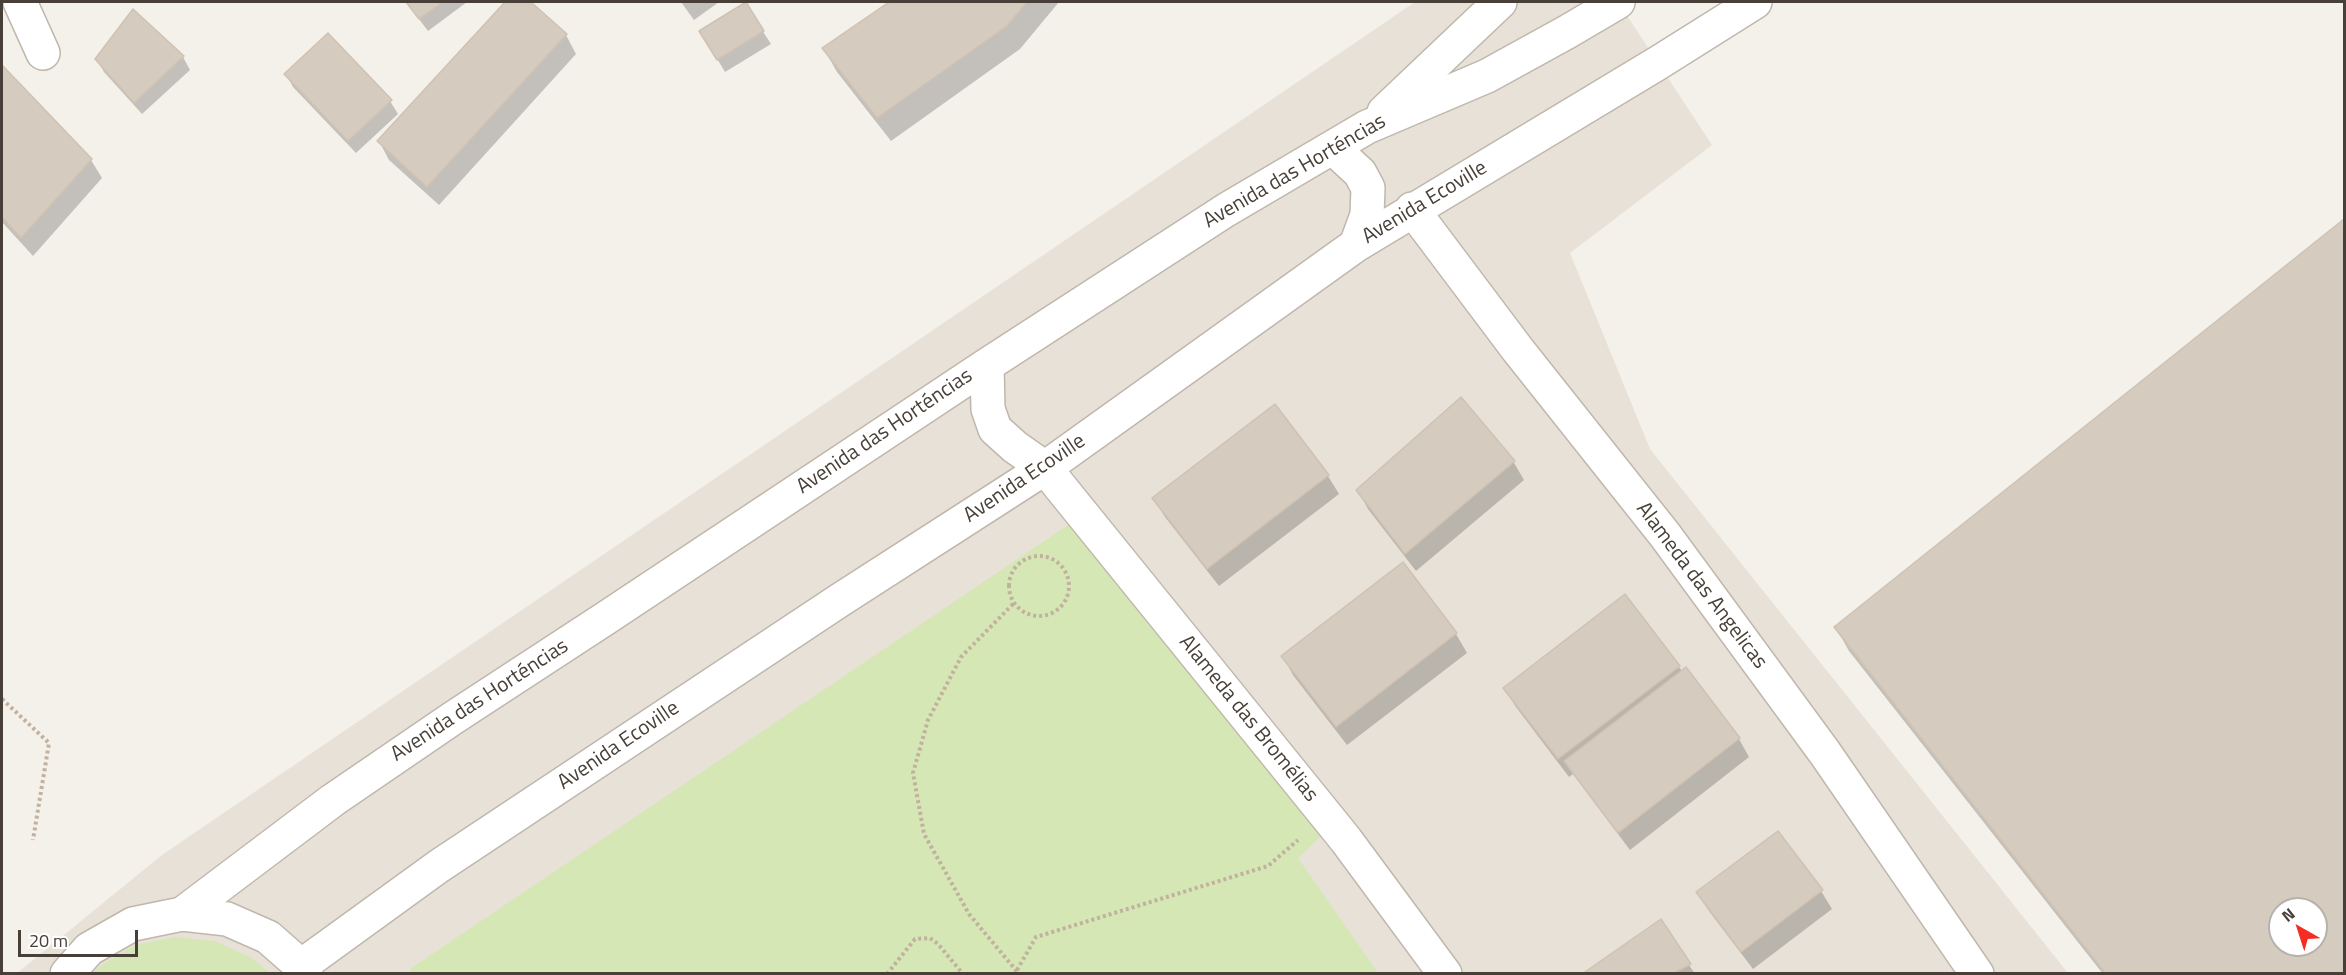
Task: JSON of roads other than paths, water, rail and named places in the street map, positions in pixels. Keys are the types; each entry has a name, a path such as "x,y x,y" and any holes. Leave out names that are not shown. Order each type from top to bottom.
{"street":[{"path":"20,2 43,53"},
{"path":"1368,127 1500,2"},
{"name":"Avenida das Horténcias","path":"182,914 333,800 987,364 1226,210 1368,127 1487,76 1568,33 1618,2"},
{"name":"Avenida Ecoville","path":"304,970 439,866 840,600 1045,468 1356,245 1658,63 1751,2"},
{"path":"1333,148 1360,173 1368,188 1367,215 1356,245"},
{"name":"Alameda das Angelicas","path":"1413,209 1518,350 1665,535 1825,753 1977,974"},
{"name":"Alameda das Bromélias","path":"987,364 988,409 996,429 1015,447 1045,468 1326,815 1445,974"},
{"name":"Avenida das Horténcias","path":"67,974 89,949 133,924 182,914 227,919 268,937 304,970"}]}
